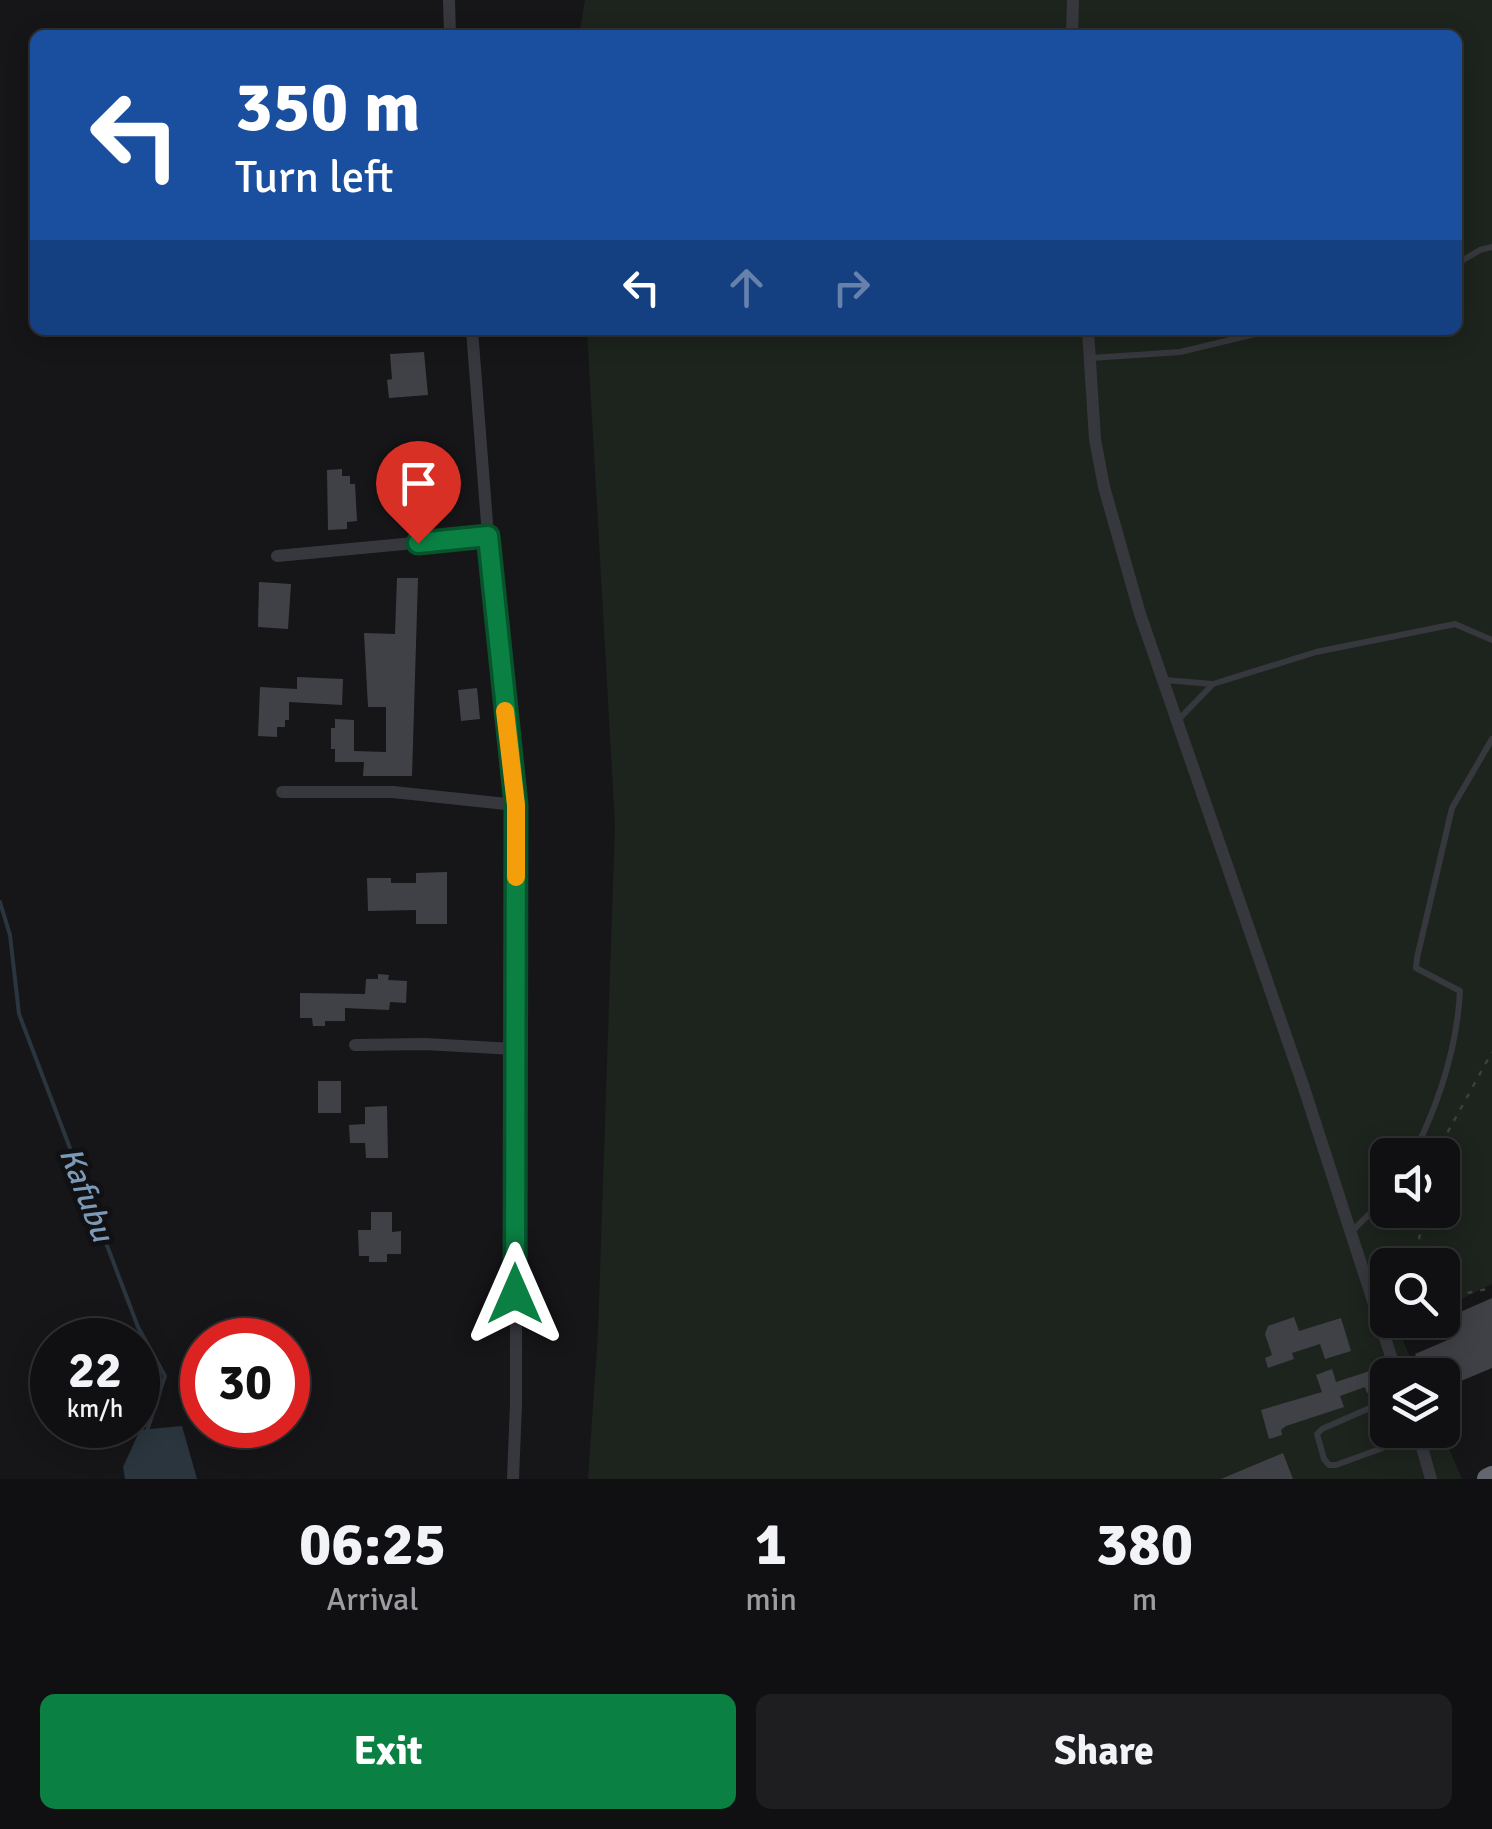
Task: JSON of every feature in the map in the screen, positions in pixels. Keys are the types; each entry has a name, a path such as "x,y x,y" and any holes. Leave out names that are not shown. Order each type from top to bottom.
{"street":[{"path":"448,0 450,30"},
{"path":"1072,30 1073,0"},
{"path":"472,335 488,536 516,805 513,1479"},
{"path":"1088,335 1095,439 1104,487 1140,614 1392,1358"},
{"path":"277,556 488,536"},
{"path":"282,792 393,792 516,805"},
{"path":"356,1045 513,1049"},
{"path":"1421,1448 1430,1479"}],"lane":[{"path":"1462,261 1492,246"},
{"path":"1090,358 1180,352 1237,335"},
{"path":"1164,680 1213,684 1316,652 1455,624 1492,640"},
{"path":"1178,720 1213,684"},
{"path":"1419,1138 1450,1064 1458,1032 1460,991 1416,968 1417,958 1452,808 1492,739"},
{"path":"1351,1232 1370,1214"},
{"path":"1370,1409 1317,1434 1324,1459 1336,1466 1379,1448"}],"path":[{"path":"1444,1138 1492,1052"},
{"path":"1460,1294 1492,1288"}],"shaded area":[{"path":"585,0 1492,0 1492,1284 1460,1300 1460,1248 1370,1248 1370,1338 1402,1338 1411,1358 1370,1358 1370,1448 1449,1448 1462,1479 588,1479 598,1332 615,824 587,335 1462,335 1462,30 580,30"},
{"path":"180,1426 180,1448 188,1448 197,1479 125,1479 123,1467 132,1448 160,1448 160,1428"}],"building":[{"path":"424,352 428,395 389,398 390,354"},
{"path":"342,469 342,476 350,476 350,484 355,484 357,521 347,522 347,529 328,530 327,470"},
{"path":"436,482 436,526 409,527 404,506 410,506 410,483"},
{"path":"397,578 418,578 412,776 363,776 364,762 335,762 331,728 335,728 335,719 354,720 354,751 386,752 386,707 368,707 364,633 395,634"},
{"path":"259,582 291,584 288,629 258,627"},
{"path":"297,677 343,679 342,705 289,702 289,720 285,720 285,727 277,727 277,737 258,736 260,687 297,689"},
{"path":"477,688 480,719 461,721 458,690"},
{"path":"447,872 447,924 416,924 416,910 368,911 367,878 416,883 416,873"},
{"path":"378,974 389,975 388,980 407,981 406,1003 390,1002 389,1010 345,1008 345,1021 325,1021 325,1026 313,1026 312,1018 300,1018 300,993 365,994 366,979 378,979"},
{"path":"318,1081 341,1081 341,1113 318,1113"},
{"path":"387,1106 388,1158 366,1158 365,1143 350,1143 349,1125 365,1124 365,1107"},
{"path":"371,1212 392,1212 392,1232 401,1231 401,1254 387,1254 387,1262 369,1262 369,1256 359,1256 358,1230 371,1230"},
{"path":"1492,1298 1492,1368 1460,1381 1460,1358 1417,1358 1415,1354 1450,1338 1460,1338 1460,1312"},
{"path":"1294,1317 1299,1331 1341,1318 1351,1351 1325,1359 1320,1344 1292,1353 1294,1359 1268,1368 1265,1358 1272,1355 1265,1334 1268,1326"},
{"path":"1332,1369 1336,1382 1370,1371 1370,1392 1365,1387 1340,1396 1344,1407 1286,1426 1282,1435 1269,1439 1261,1410 1322,1392 1316,1375"},
{"path":"1283,1453 1293,1479 1221,1479"}],"waterway":[{"name":"Kafubu","path":"0,902 10,935 19,1014 135,1318"},
{"name":"Kafubu","path":"160,1367 165,1376 160,1391"}],"slow traffic":[{"path":"505,711 516,805 516,877"}],"route":[{"path":"418,543 488,536 516,805 515,1294"}]}
